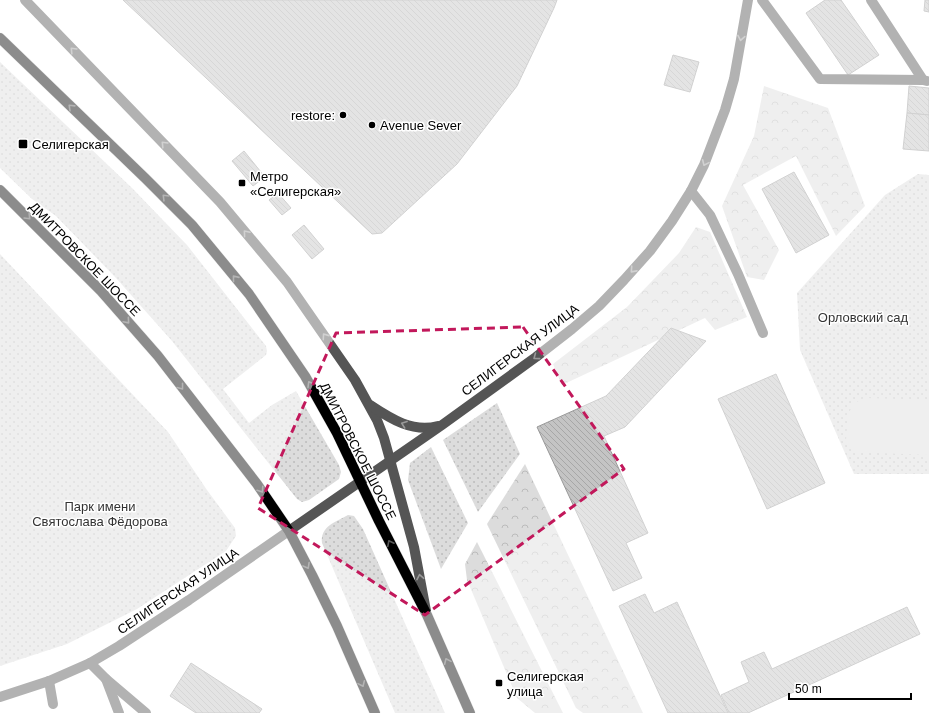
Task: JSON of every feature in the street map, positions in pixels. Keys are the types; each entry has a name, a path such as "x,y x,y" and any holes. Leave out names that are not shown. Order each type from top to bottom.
{"main road":[{"name":"ДМИТРОВСКОЕ ШОССЕ","path":"0,38 192,225 249,294 305,376 337,433 427,615 470,713"},
{"name":"ДМИТРОВСКОЕ ШОССЕ","path":"0,190 101,291 158,356 257,484 289,531 312,575 337,626 375,713"}],"street":[{"path":"25,0 220,202 286,282 338,355 368,404 384,438 414,547 427,615"},
{"name":"СЕЛИГЕРСКАЯ УЛИЦА","path":"0,697 49,680 90,663 119,646 442,425 572,330 599,306 650,251 672,221 691,191 704,164 725,110 734,79 748,0"},
{"path":"762,0 820,79 926,80"},
{"path":"871,0 926,80"},
{"path":"691,191 710,215 738,274 763,333"},
{"path":"368,404 385,415 407,426 429,429 442,425"},
{"path":"90,663 106,679 146,713"},
{"path":"106,679 119,713"},
{"path":"49,680 53,704"}],"highlighted area":[{"path":"523,327 624,469 425,615 258,508 336,333"}],"green space":[{"path":"0,62 132,188 187,245 266,346 266,355 223,389 249,423 272,405 296,391 339,465 341,472 339,479 309,500 302,502 297,499 172,341 116,278 56,216 32,199 0,168"},
{"path":"764,86 828,108 865,206 836,236 796,156 743,185 779,250 764,280 747,277 722,206 754,136"},
{"name":"Орловский сад","path":"918,174 929,175 929,474 854,474 800,350 797,293 885,195"},
{"path":"696,227 710,232 747,317 715,330 705,318 562,385 553,364 627,307 679,253"},
{"name":"Парк имени Святослава Фёдорова","path":"0,254 168,432 207,490 235,528 236,536 226,551 137,609 67,644 0,666"},
{"path":"864,398 929,400 929,455 856,452 849,448 846,441 848,415 853,404"},
{"path":"497,403 520,454 478,512 443,440"},
{"path":"431,447 468,523 441,569 408,480 410,463"},
{"path":"525,464 643,713 583,713 576,708 487,524"},
{"path":"348,515 354,516 363,529 445,713 395,713 322,543 322,537 326,529 334,522"},
{"path":"477,542 563,713 535,713 517,698 467,580 465,564"}],"building":[{"name":"Avenue Sever","path":"123,0 557,0 517,86 457,164 382,233 372,234"},
{"path":"825,0 841,0 879,55 848,75 806,13"},
{"path":"925,0 929,0 929,12 924,11"},
{"path":"673,55 699,62 690,92 664,85"},
{"path":"909,86 929,88 929,115 907,113"},
{"path":"907,113 929,115 929,151 903,149"},
{"path":"244,151 265,177 253,186 232,161"},
{"path":"794,172 829,235 796,253 762,189"},
{"path":"278,193 291,208 282,215 269,200"},
{"path":"304,225 324,249 312,259 292,235"},
{"path":"671,328 706,341 625,427 604,436 648,533 626,543 642,578 613,591 537,427 606,396"},
{"path":"776,374 825,483 767,509 718,399"},
{"path":"645,594 654,613 677,602 728,713 668,713 619,606"},
{"path":"907,607 920,634 748,713 729,713 721,695 749,682 741,662 764,652 772,669"},
{"path":"191,663 262,709 259,713 196,713 170,696"}],"place":[{"name":"restore:","path":"343,115"},
{"name":"Avenue Sever","path":"372,125"},
{"name":"Селигерская","path":"23,144"},
{"name":"Метро «Селигерская»","path":"242,183"},
{"name":"Селигерская улица","path":"499,683"}]}
